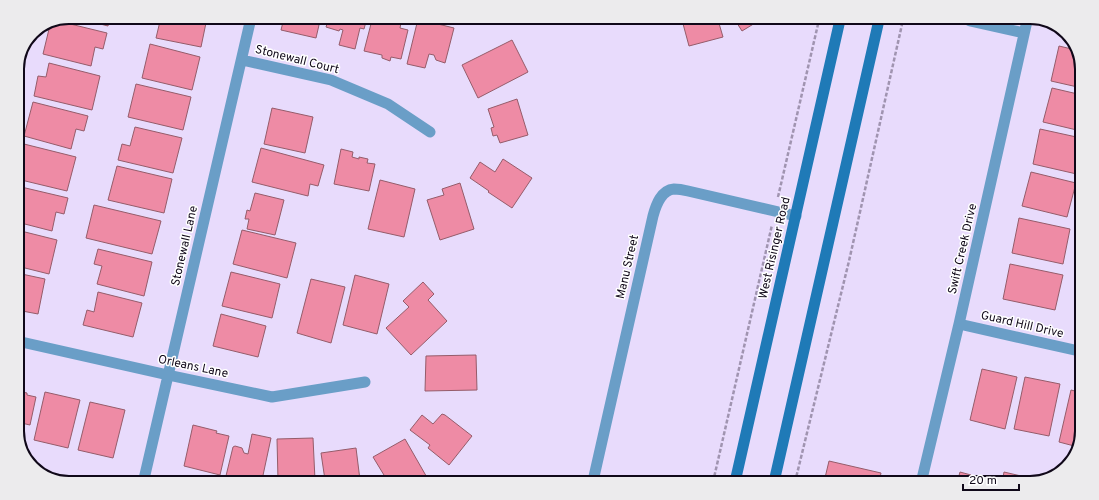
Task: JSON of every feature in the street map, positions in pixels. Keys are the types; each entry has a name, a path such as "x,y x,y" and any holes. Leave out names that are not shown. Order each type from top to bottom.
{"main road":[{"name":"West Risinger Road","path":"736,476 839,24"},
{"path":"775,476 878,24"}],"street":[{"name":"Stonewall Lane","path":"145,476 250,24"},
{"path":"984,24 1024,33"},
{"name":"Swift Creek Drive","path":"922,476 959,324 1026,24"},
{"name":"Stonewall Court","path":"242,60 331,80 388,104 430,132"},
{"name":"Manu Street","path":"594,476 651,224 657,203 664,193 674,189 688,191 796,216"},
{"name":"Guard Hill Drive","path":"959,324 1075,350"},
{"name":"Orleans Lane","path":"24,343 272,397 365,382"}],"path":[{"path":"714,476 818,24"},
{"path":"796,476 847,268 902,24"}],"building":[{"path":"70,24 107,33 103,49 95,47 91,66 43,54 49,29 52,27"},
{"path":"159,24 206,24 201,47 156,38"},
{"path":"282,24 319,25 316,38 281,30"},
{"path":"327,24 365,24 364,29 360,28 355,49 339,45 343,30 340,29 339,31 326,27"},
{"path":"371,24 401,24 400,28 408,30 401,59 391,57 390,61 382,58 382,55 364,51"},
{"path":"417,24 438,24 454,28 445,63 436,60 434,55 429,54 425,68 407,64"},
{"path":"683,24 719,24 723,37 689,46"},
{"path":"738,24 753,24 742,31"},
{"path":"512,40 528,72 478,98 462,65"},
{"path":"150,44 200,57 192,90 142,78"},
{"path":"1059,46 1070,49 1075,66 1075,86 1051,81"},
{"path":"49,63 100,76 92,110 34,96 38,76 46,77"},
{"path":"136,84 191,97 183,130 128,117"},
{"path":"1052,88 1075,93 1075,130 1043,122"},
{"path":"517,99 528,135 500,143 497,135 493,136 491,128 494,127 488,109"},
{"path":"33,102 88,116 84,131 76,129 71,149 24,136"},
{"path":"272,108 313,117 305,153 264,144"},
{"path":"135,127 182,138 173,173 118,160 122,144 130,146"},
{"path":"1040,129 1075,137 1075,174 1033,164"},
{"path":"24,144 76,157 67,191 24,181"},
{"path":"261,148 324,165 318,186 310,184 308,196 252,182"},
{"path":"341,149 353,152 352,157 368,159 367,163 375,164 369,191 334,184"},
{"path":"503,159 532,178 512,208 470,178 480,162 495,172"},
{"path":"117,166 172,179 164,213 108,200"},
{"path":"1031,172 1075,183 1067,217 1022,206"},
{"path":"380,180 415,189 404,237 368,229"},
{"path":"460,183 474,229 440,240 427,200 444,195 442,189"},
{"path":"24,188 68,198 64,214 56,212 52,231 24,224"},
{"path":"255,193 284,200 275,235 247,229 249,219 245,219 247,210 250,211"},
{"path":"94,205 161,221 152,254 86,238"},
{"path":"1019,218 1070,229 1063,264 1012,253"},
{"path":"242,230 296,243 287,278 233,264"},
{"path":"24,232 57,240 49,274 24,268"},
{"path":"98,249 152,262 144,296 97,284 102,266 94,264"},
{"path":"1010,264 1063,275 1055,310 1003,299"},
{"path":"231,272 280,284 272,318 222,306"},
{"path":"24,274 45,279 38,314 24,311"},
{"path":"355,275 389,284 377,334 343,325"},
{"path":"311,279 345,287 331,343 297,333"},
{"path":"423,282 434,294 428,300 447,321 411,355 386,328 409,307 403,301"},
{"path":"98,292 142,303 133,337 83,325 87,310 94,312"},
{"path":"221,314 266,326 258,357 213,346"},
{"path":"476,355 477,390 425,391 426,356"},
{"path":"982,369 1017,377 1005,429 970,420"},
{"path":"1025,377 1060,384 1049,436 1014,429"},
{"path":"1071,390 1075,391 1075,431 1073,446 1059,442"},
{"path":"24,392 27,393 27,395 36,397 30,425 24,424"},
{"path":"45,392 80,400 68,448 34,440"},
{"path":"90,402 125,410 113,458 78,450"},
{"path":"442,414 472,436 449,465 428,448 430,445 410,430 422,415 433,424"},
{"path":"193,425 217,431 216,433 229,436 220,475 184,466"},
{"path":"252,434 271,438 263,476 226,476 233,447 235,446 242,448 244,453 248,454"},
{"path":"313,438 315,476 278,476 277,439"},
{"path":"405,439 426,476 385,476 373,457"},
{"path":"356,448 360,476 324,476 321,453"},
{"path":"829,461 881,473 880,476 825,476"},
{"path":"960,472 971,475 971,476 959,476"},
{"path":"1004,472 1021,476 1003,476"}]}
